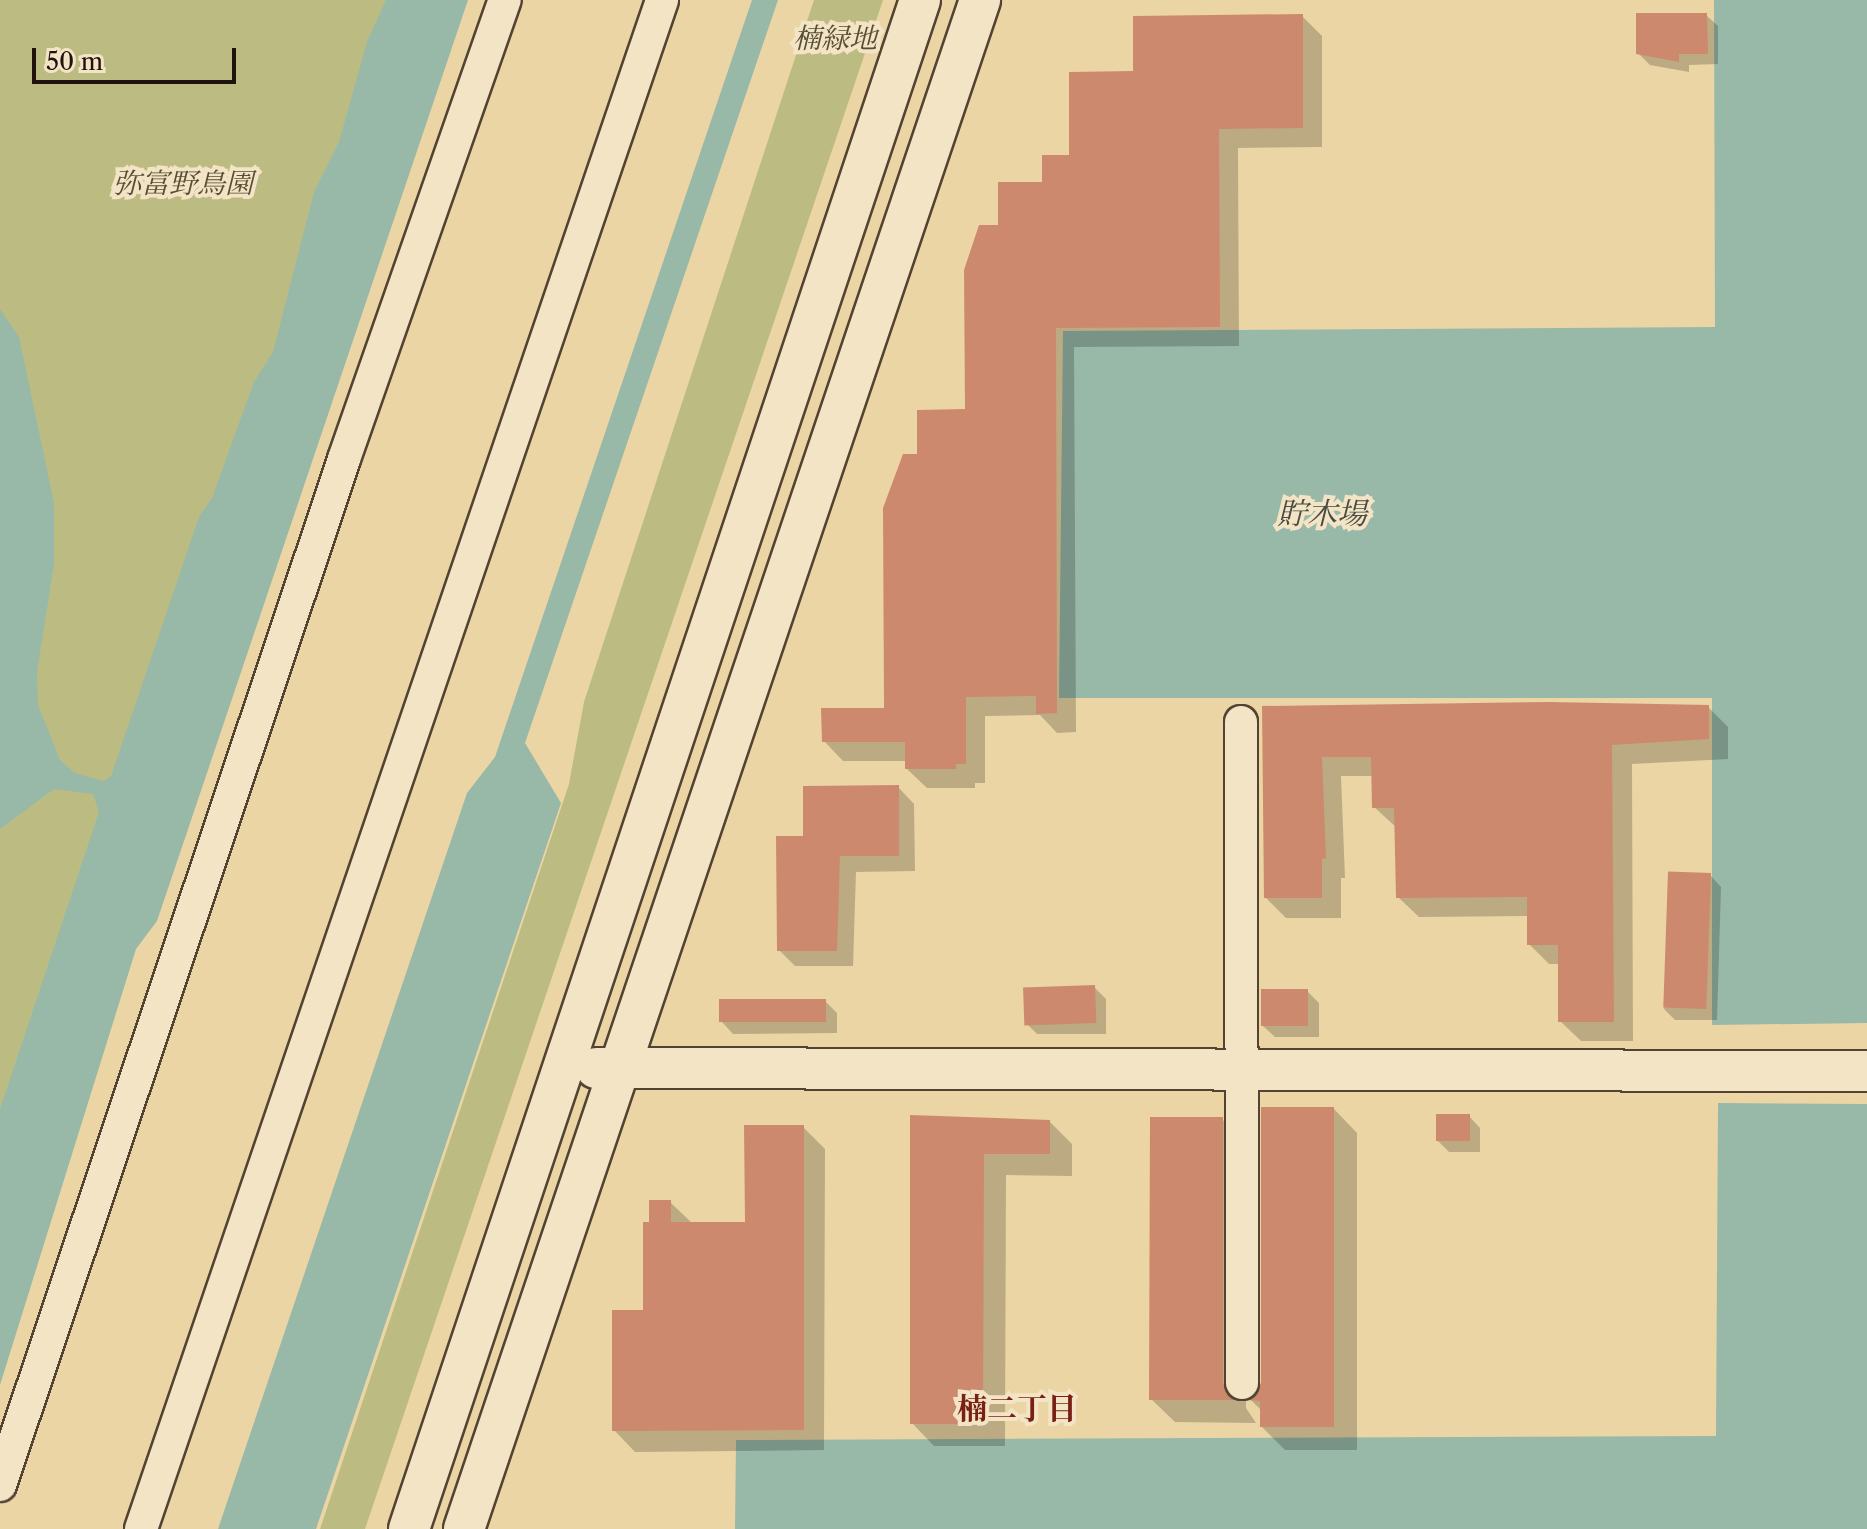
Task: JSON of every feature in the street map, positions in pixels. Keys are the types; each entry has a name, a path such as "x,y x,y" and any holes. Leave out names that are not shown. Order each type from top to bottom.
{"street":[{"path":"0,1485 344,459 505,0"},
{"path":"141,1529 662,0"},
{"path":"409,1529 920,0"},
{"path":"464,1529 980,0"},
{"path":"1241,722 1242,1383"},
{"path":"564,1068 1867,1071"}],"green space":[{"name":"弥富野鳥園","path":"0,0 438,0 0,1290"},
{"name":"楠緑地","path":"814,0 883,0 365,1529 320,1529 569,784 584,702"}],"water":[{"path":"386,0 468,0 157,921 136,949 0,1385 0,1109 99,812 93,794 54,789 0,829 0,309 19,337 54,503 54,564 37,672 38,705 60,760 75,773 104,781 111,776 199,517 212,498 254,382 273,352 314,192 339,142 367,42"},
{"path":"752,0 778,0 525,743 561,803 316,1529 218,1529 467,793 495,757"},
{"name":"貯木場","path":"1714,0 1867,0 1867,1023 1712,1025 1712,698 1059,698 1063,331 1715,327"},
{"path":"1718,1103 1867,1104 1867,1529 735,1529 736,1440 1716,1436"}],"building":[{"path":"1636,13 1707,13 1708,54 1679,54 1679,62 1636,54"},
{"path":"1303,14 1303,128 1219,129 1220,327 1056,328 1057,713 1036,714 1036,696 966,697 966,764 956,764 956,769 905,769 905,742 822,742 821,708 884,708 883,508 903,454 917,454 917,410 965,409 964,270 979,225 998,225 998,182 1042,182 1042,155 1069,155 1069,72 1133,71 1133,16"},
{"path":"1551,702 1709,705 1709,739 1612,745 1614,1022 1558,1022 1558,945 1527,945 1527,897 1396,898 1394,808 1372,808 1371,757 1322,757 1326,858 1322,859 1322,898 1264,898 1262,706"},
{"path":"899,785 899,856 840,856 837,951 777,951 776,836 803,836 803,786"},
{"path":"1668,871 1711,873 1706,1009 1663,1007"},
{"path":"1095,985 1096,1023 1024,1025 1023,988"},
{"path":"1261,989 1308,989 1308,1026 1261,1026"},
{"path":"719,999 826,999 826,1022 719,1022"},
{"path":"1261,1107 1334,1107 1334,1427 1260,1427 1260,1401 1248,1400 1261,1383"},
{"path":"1436,1114 1470,1114 1470,1141 1436,1141"},
{"path":"910,1115 1050,1120 1050,1154 984,1154 983,1424 910,1424"},
{"path":"1150,1117 1223,1117 1223,1383 1235,1400 1149,1400"},
{"path":"744,1125 804,1125 804,1430 612,1431 612,1310 643,1310 643,1222 649,1222 649,1200 671,1200 671,1222 745,1222"}],"district":[{"name":"楠二丁目","path":"1017,1409"}]}
